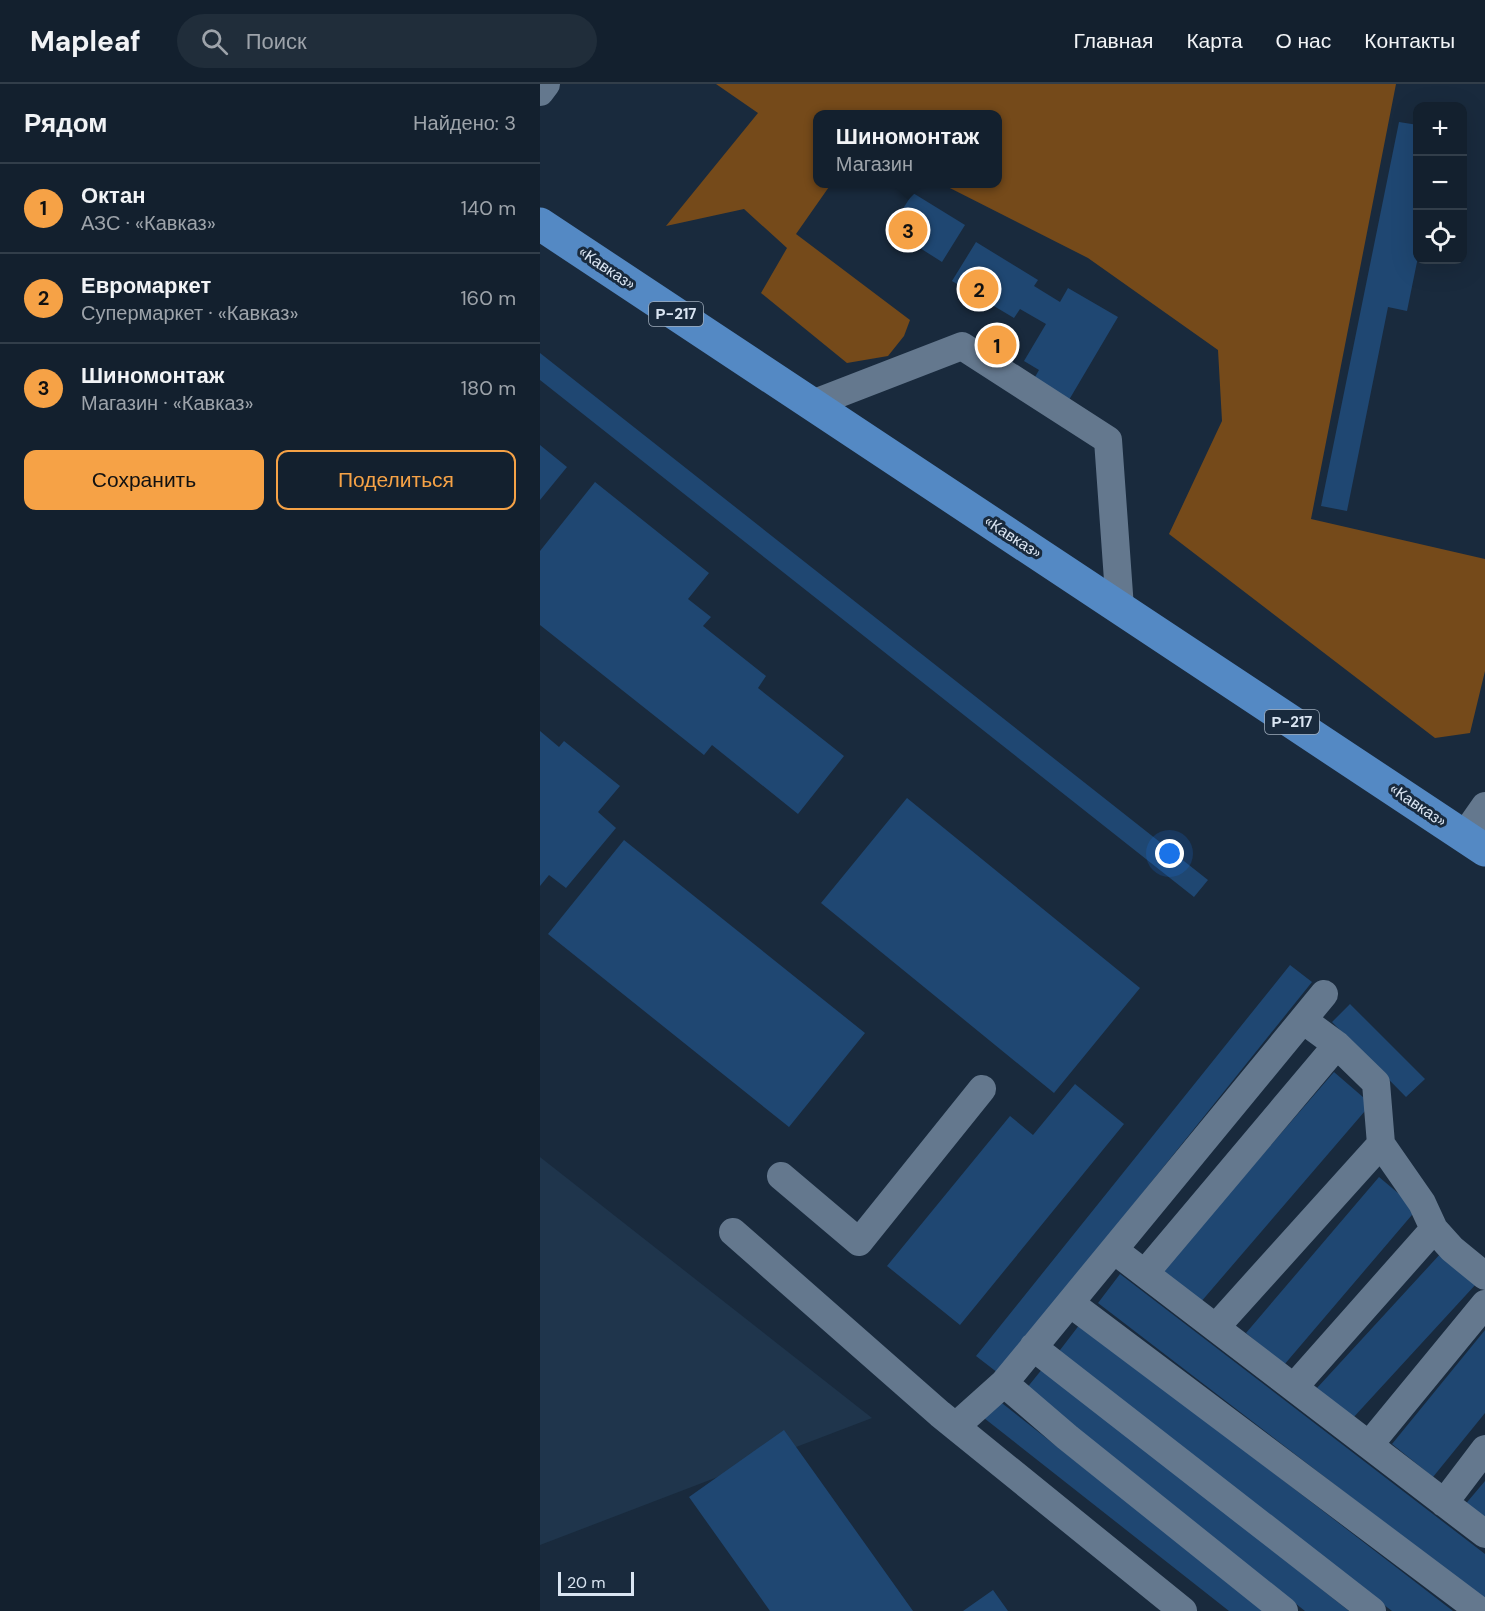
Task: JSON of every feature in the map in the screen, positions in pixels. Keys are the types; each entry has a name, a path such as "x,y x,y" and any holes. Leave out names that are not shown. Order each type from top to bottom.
{"highway":[{"name":"«Кавказ»","path":"540,224 1475,843"}],"street":[{"path":"540,92 546,84"},
{"path":"812,404 962,346 1108,440 1120,608"},
{"path":"1475,843 1485,806"},
{"path":"956,1426 1004,1383 1324,994"},
{"path":"1303,1020 1337,1045 1376,1083 1381,1144 1422,1203 1434,1229 1452,1249 1485,1276"},
{"path":"1145,1273 1337,1045"},
{"path":"781,1176 859,1242 982,1089"},
{"path":"1216,1328 1381,1144"},
{"path":"1294,1387 1434,1229"},
{"path":"733,1232 956,1426 1184,1611"},
{"path":"1114,1250 1485,1534"},
{"path":"1070,1303 1480,1611"},
{"path":"1369,1445 1485,1304"},
{"path":"1034,1347 1372,1611"},
{"path":"1004,1383 1076,1445 1284,1611"},
{"path":"1444,1503 1485,1449"}],"shaded area":[{"path":"716,84 1396,84 1311,519 1485,559 1485,671 1470,733 1435,738 1169,534 1222,421 1218,350 1088,258 950,188 1002,188 1002,110 813,110 813,188 828,188 796,234 910,320 904,336 888,356 847,363 761,293 787,248 744,209 666,226 758,113"},
{"path":"540,1157 872,1418 540,1545"}],"building":[{"path":"1399,122 1413,124 1413,264 1417,264 1407,311 1388,307 1347,511 1321,506"},
{"path":"913,193 965,225 942,262 890,229"},
{"path":"976,242 1038,280 1034,286 1060,302 1068,288 1118,317 1066,405 1031,384 1039,370 1024,361 1046,324 1020,309 1014,318 952,281"},
{"path":"540,353 1208,880 1194,897 540,380"},
{"path":"540,445 567,467 540,500"},
{"path":"595,482 709,573 688,599 711,617 703,626 766,676 758,688 844,756 798,814 712,745 704,755 540,625 540,551"},
{"path":"540,731 559,747 564,741 620,786 598,812 616,828 566,888 549,875 540,886"},
{"path":"907,798 1140,988 1054,1093 821,903"},
{"path":"624,840 865,1033 789,1127 548,934"},
{"path":"1290,965 1312,982 998,1373 976,1356"},
{"path":"1350,1004 1425,1079 1406,1097 1332,1022"},
{"path":"1334,1072 1371,1104 1200,1303 1162,1271"},
{"path":"1075,1084 1124,1124 960,1325 887,1266 1010,1116 1033,1135"},
{"path":"1379,1177 1417,1209 1284,1365 1246,1333"},
{"path":"1442,1252 1477,1283 1352,1419 1317,1388"},
{"path":"1120,1274 1485,1554 1485,1600 1098,1303"},
{"path":"1080,1324 1453,1611 1392,1611 1057,1354"},
{"path":"1485,1330 1485,1413 1433,1477 1392,1444"},
{"path":"1043,1368 1349,1611 1305,1611 1026,1389"},
{"path":"998,1400 1266,1611 1229,1611 984,1418"},
{"path":"784,1430 913,1611 770,1611 689,1497"},
{"path":"1485,1481 1485,1527 1463,1507"},
{"path":"993,1590 1008,1611 963,1611"}],"place":[{"name":"Шиномонтаж","path":"908,230"},
{"name":"Евромаркет","path":"979,289"},
{"name":"Октан","path":"997,345"}]}
